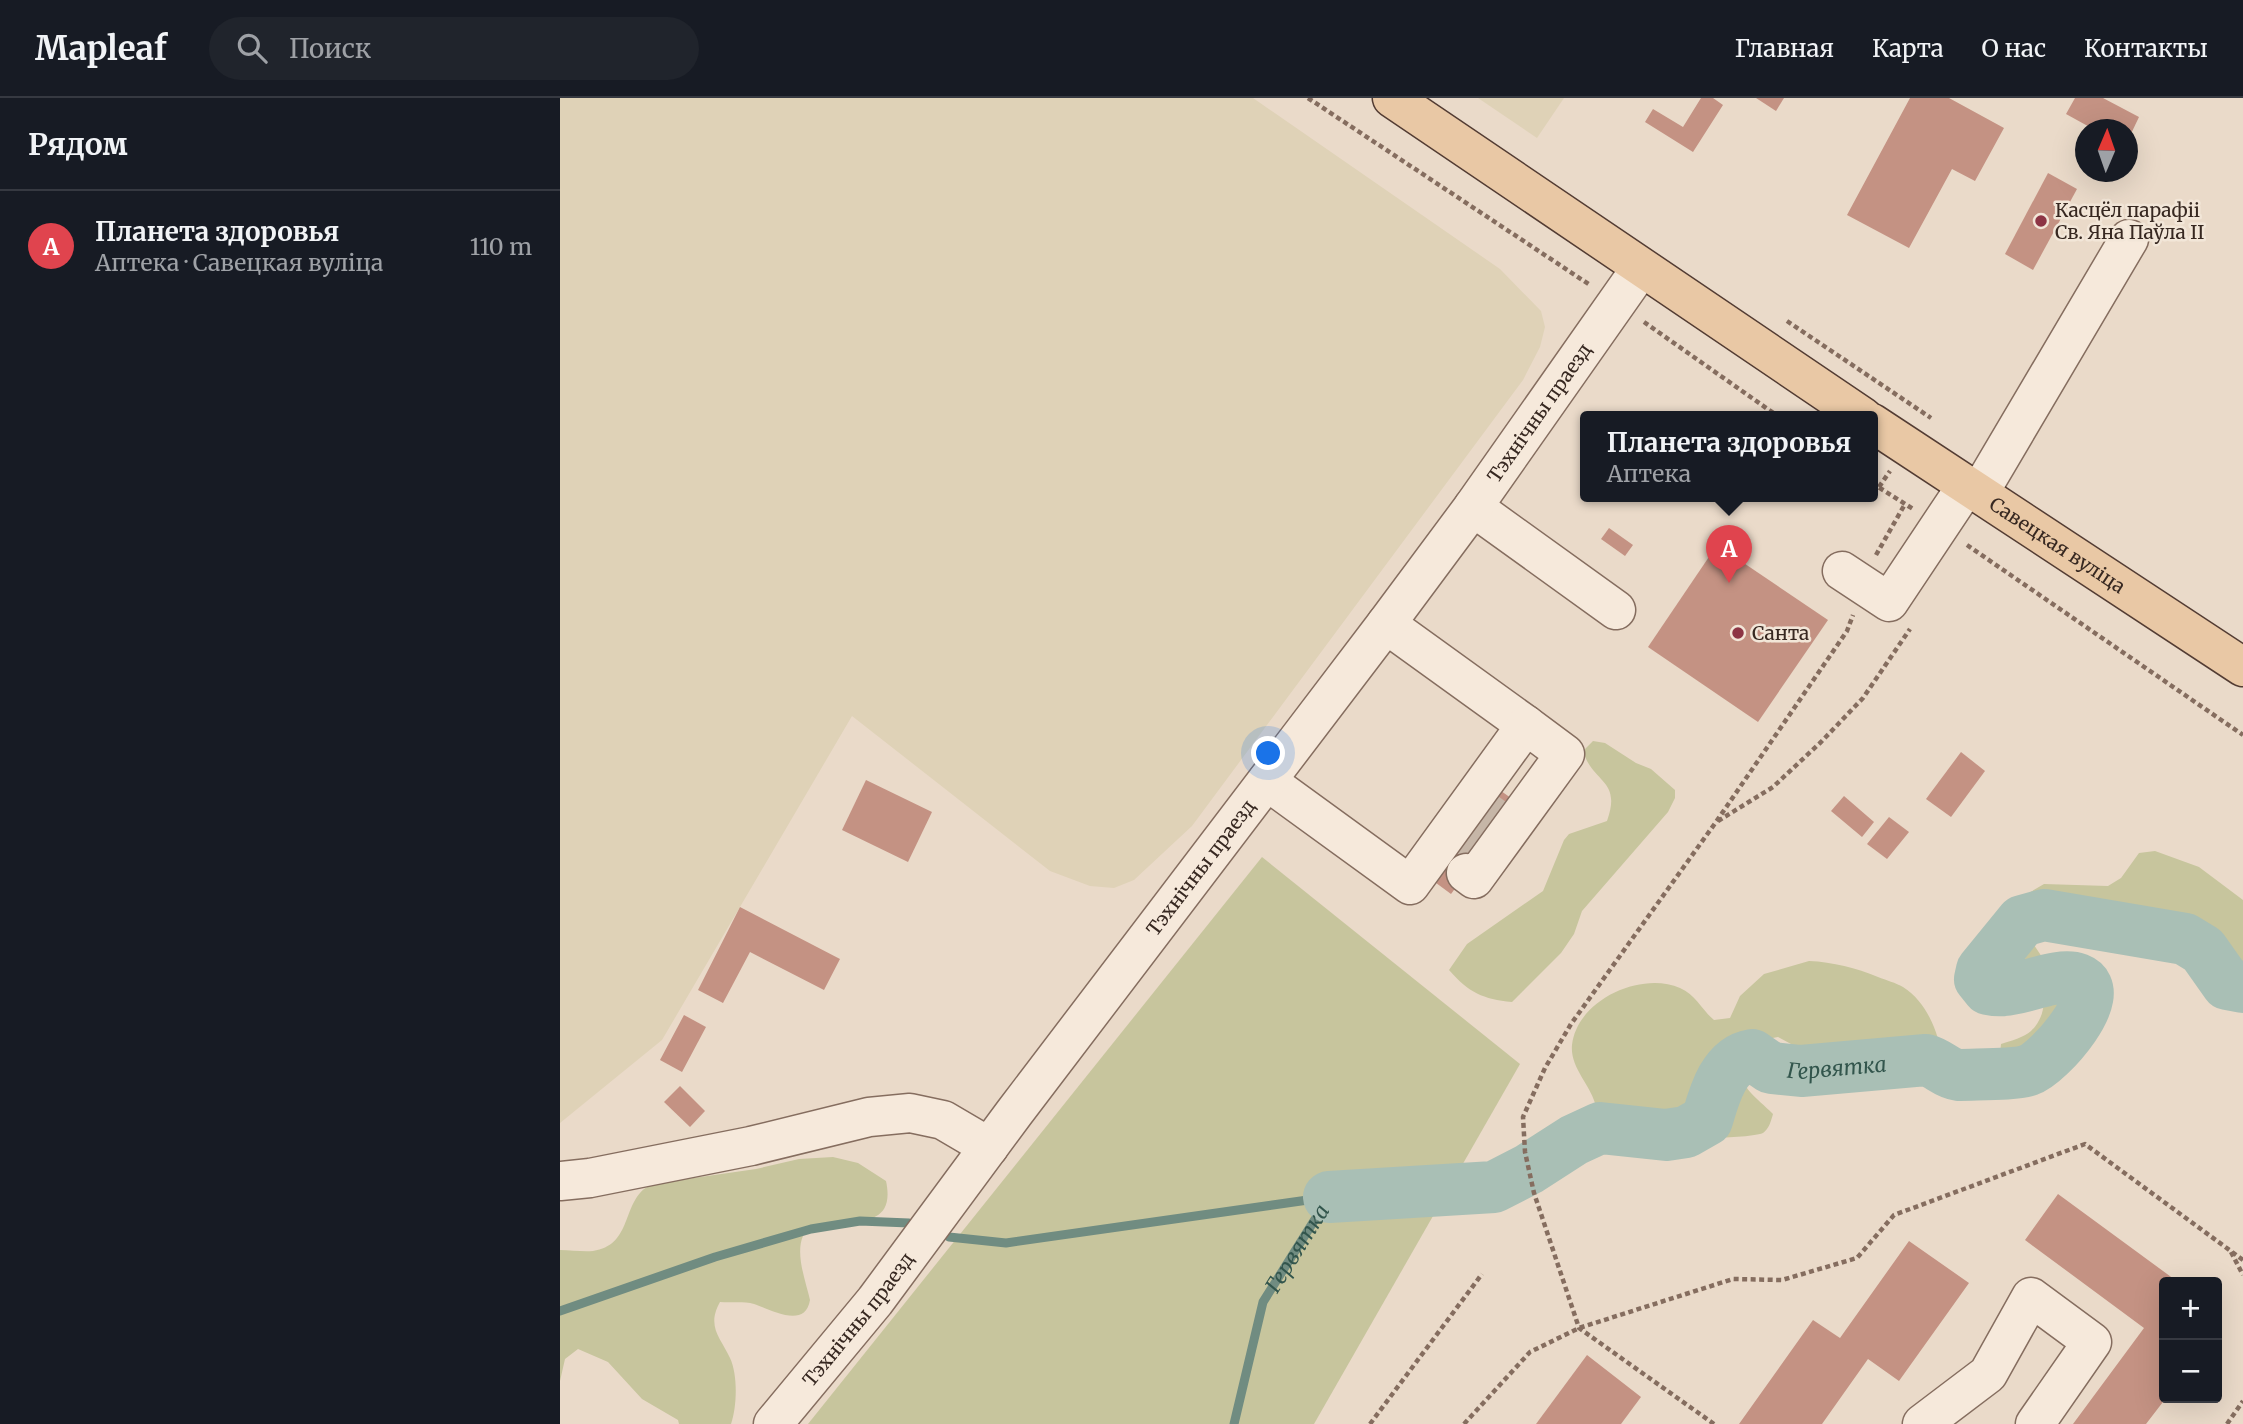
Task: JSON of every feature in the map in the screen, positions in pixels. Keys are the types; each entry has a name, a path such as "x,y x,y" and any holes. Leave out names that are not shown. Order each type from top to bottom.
{"main road":[{"path":"1392,98 1854,411"},
{"name":"Савецкая вуліца","path":"1878,427 2243,667"}],"street":[{"path":"1853,578 1889,602 1939,526 1973,489 2129,239"},
{"name":"Тэхнічны праезд","path":"773,1424 875,1301 1386,624 1473,507 1641,268"},
{"path":"1473,507 1616,610"},
{"path":"1267,781 1410,885 1472,836 1526,725 1386,624"},
{"path":"560,1181 590,1178 751,1146 869,1116 910,1113 943,1119 989,1147"},
{"path":"1922,1424 1988,1374 2031,1297 2092,1342 2035,1424"}],"path":[{"path":"1308,98 1616,302 1770,411"},
{"path":"1777,314 1936,421"},
{"path":"1878,487 2243,735"},
{"path":"1714,1424 1579,1328 1534,1193 1525,1152 1523,1117 1545,1069 1571,1024 1716,822 1847,631 1853,578 1877,552 1905,504"},
{"path":"1716,822 1773,787 1821,742 1863,698 1914,623"},
{"path":"1464,1424 1530,1352 1579,1328 1733,1279 1782,1280 1857,1258 1894,1215 2085,1144 2243,1260"},
{"path":"2231,1251 2243,1275"},
{"path":"1370,1424 1482,1274"},
{"path":"2227,1424 2243,1401"}],"shaded area":[{"path":"560,98 1253,98 1500,269 1541,311 1545,327 1540,347 1523,380 1192,826 1134,880 1114,888 1090,886 1050,871 852,716 662,1040 560,1123"},
{"path":"1478,98 1564,98 1537,138"},
{"path":"1593,741 1605,743 1636,763 1651,769 1675,790 1675,798 1668,812 1582,911 1574,934 1561,953 1512,1002 1477,994 1449,970 1467,944 1543,891 1569,834 1607,821 1611,807 1609,789 1593,770 1583,751"},
{"path":"2155,851 2199,867 2243,900 2243,984 2227,980 2171,954 2155,954 2086,927 2057,925 2042,931 2034,945 2042,957 2070,973 2091,994 2090,1019 2085,1035 2078,1044 2057,1054 2008,1061 2000,1054 2001,1044 2031,1031 2040,1018 2044,1004 2041,989 2036,983 1993,956 1996,925 2017,900 2044,884 2108,886 2121,878 2139,853"},
{"path":"1262,857 1520,1064 1314,1424 808,1424"},
{"path":"1809,961 1853,968 1903,987 1926,1010 1939,1041 1943,1062 1932,1070 1903,1072 1840,1087 1809,1063 1791,1044 1778,1037 1762,1040 1743,1053 1741,1073 1747,1088 1773,1114 1763,1133 1647,1148 1623,1148 1609,1137 1595,1114 1595,1103 1572,1053 1576,1029 1598,1003 1613,993 1630,987 1647,983 1664,984 1686,991 1714,1020 1730,1018 1740,996 1764,974"},
{"path":"833,1157 858,1163 886,1181 887,1201 881,1213 869,1219 823,1224 811,1228 803,1236 800,1251 810,1300 807,1309 801,1314 786,1315 750,1303 720,1302 714,1318 716,1332 733,1365 735,1382 731,1424 679,1424 678,1420 642,1399 608,1362 578,1349 565,1359 560,1381 560,1250 593,1251 614,1241 637,1197 646,1188 659,1183 756,1169 799,1159"}],"building":[{"path":"1701,98 1713,98 1723,105 1693,152 1645,122 1653,109 1683,127"},
{"path":"1756,98 1784,98 1776,111"},
{"path":"1910,98 1949,98 2004,128 1975,181 1952,169 1909,248 1847,215"},
{"path":"2075,98 2103,98 2139,117 2075,119 2066,114"},
{"name":"Касцёл парафіі Св. Яна Паўла II","path":"2048,173 2077,189 2033,270 2005,254"},
{"path":"1609,528 1633,545 1625,556 1601,539"},
{"name":"Санта","path":"1717,545 1828,620 1758,722 1648,647"},
{"path":"1961,752 1985,771 1951,817 1926,799"},
{"path":"866,780 932,812 908,862 842,830"},
{"path":"1494,786 1518,803 1451,894 1428,877"},
{"path":"1844,796 1874,822 1862,837 1831,811"},
{"path":"1889,817 1909,832 1887,859 1867,844"},
{"path":"740,907 840,959 824,990 750,952 723,1003 698,990"},
{"path":"684,1015 706,1027 682,1072 660,1060"},
{"path":"680,1086 705,1111 690,1127 664,1102"},
{"path":"2058,1194 2171,1277 2159,1277 2159,1403 2162,1403 2146,1424 2073,1424 2144,1328 2025,1240"},
{"path":"1909,1241 1969,1283 1899,1381 1868,1359 1822,1424 1739,1424 1813,1320 1840,1338"},
{"path":"1587,1355 1641,1397 1621,1424 1536,1424"}],"waterway":[{"name":"Гервятка","path":"1329,1197 1494,1187 1529,1169 1574,1140 1600,1128 1666,1135 1686,1132 1707,1120 1721,1080 1727,1071 1742,1058 1752,1055 1771,1068 1801,1071 1926,1060 1959,1075 2006,1074 2029,1070 2049,1055 2073,1027 2087,998 2086,986 2078,979 2070,977 1996,990 1988,989 1980,979 1982,970 2022,921 2044,915 2185,939 2203,950 2227,984 2243,987"},
{"path":"949,1237 1006,1243 1329,1197"},
{"name":"Гервятка","path":"1234,1424 1263,1302 1329,1197"},
{"path":"560,1311 715,1257 811,1229 860,1221 909,1223"}],"tunnel":[{"path":"1479,806 1503,823"},
{"path":"1460,832 1484,849"}],"place":[{"name":"Касцёл парафіі Св. Яна Паўла II","path":"2041,221"},
{"name":"Планета здоровья","path":"1729,583"},
{"name":"Санта","path":"1738,633"}]}
